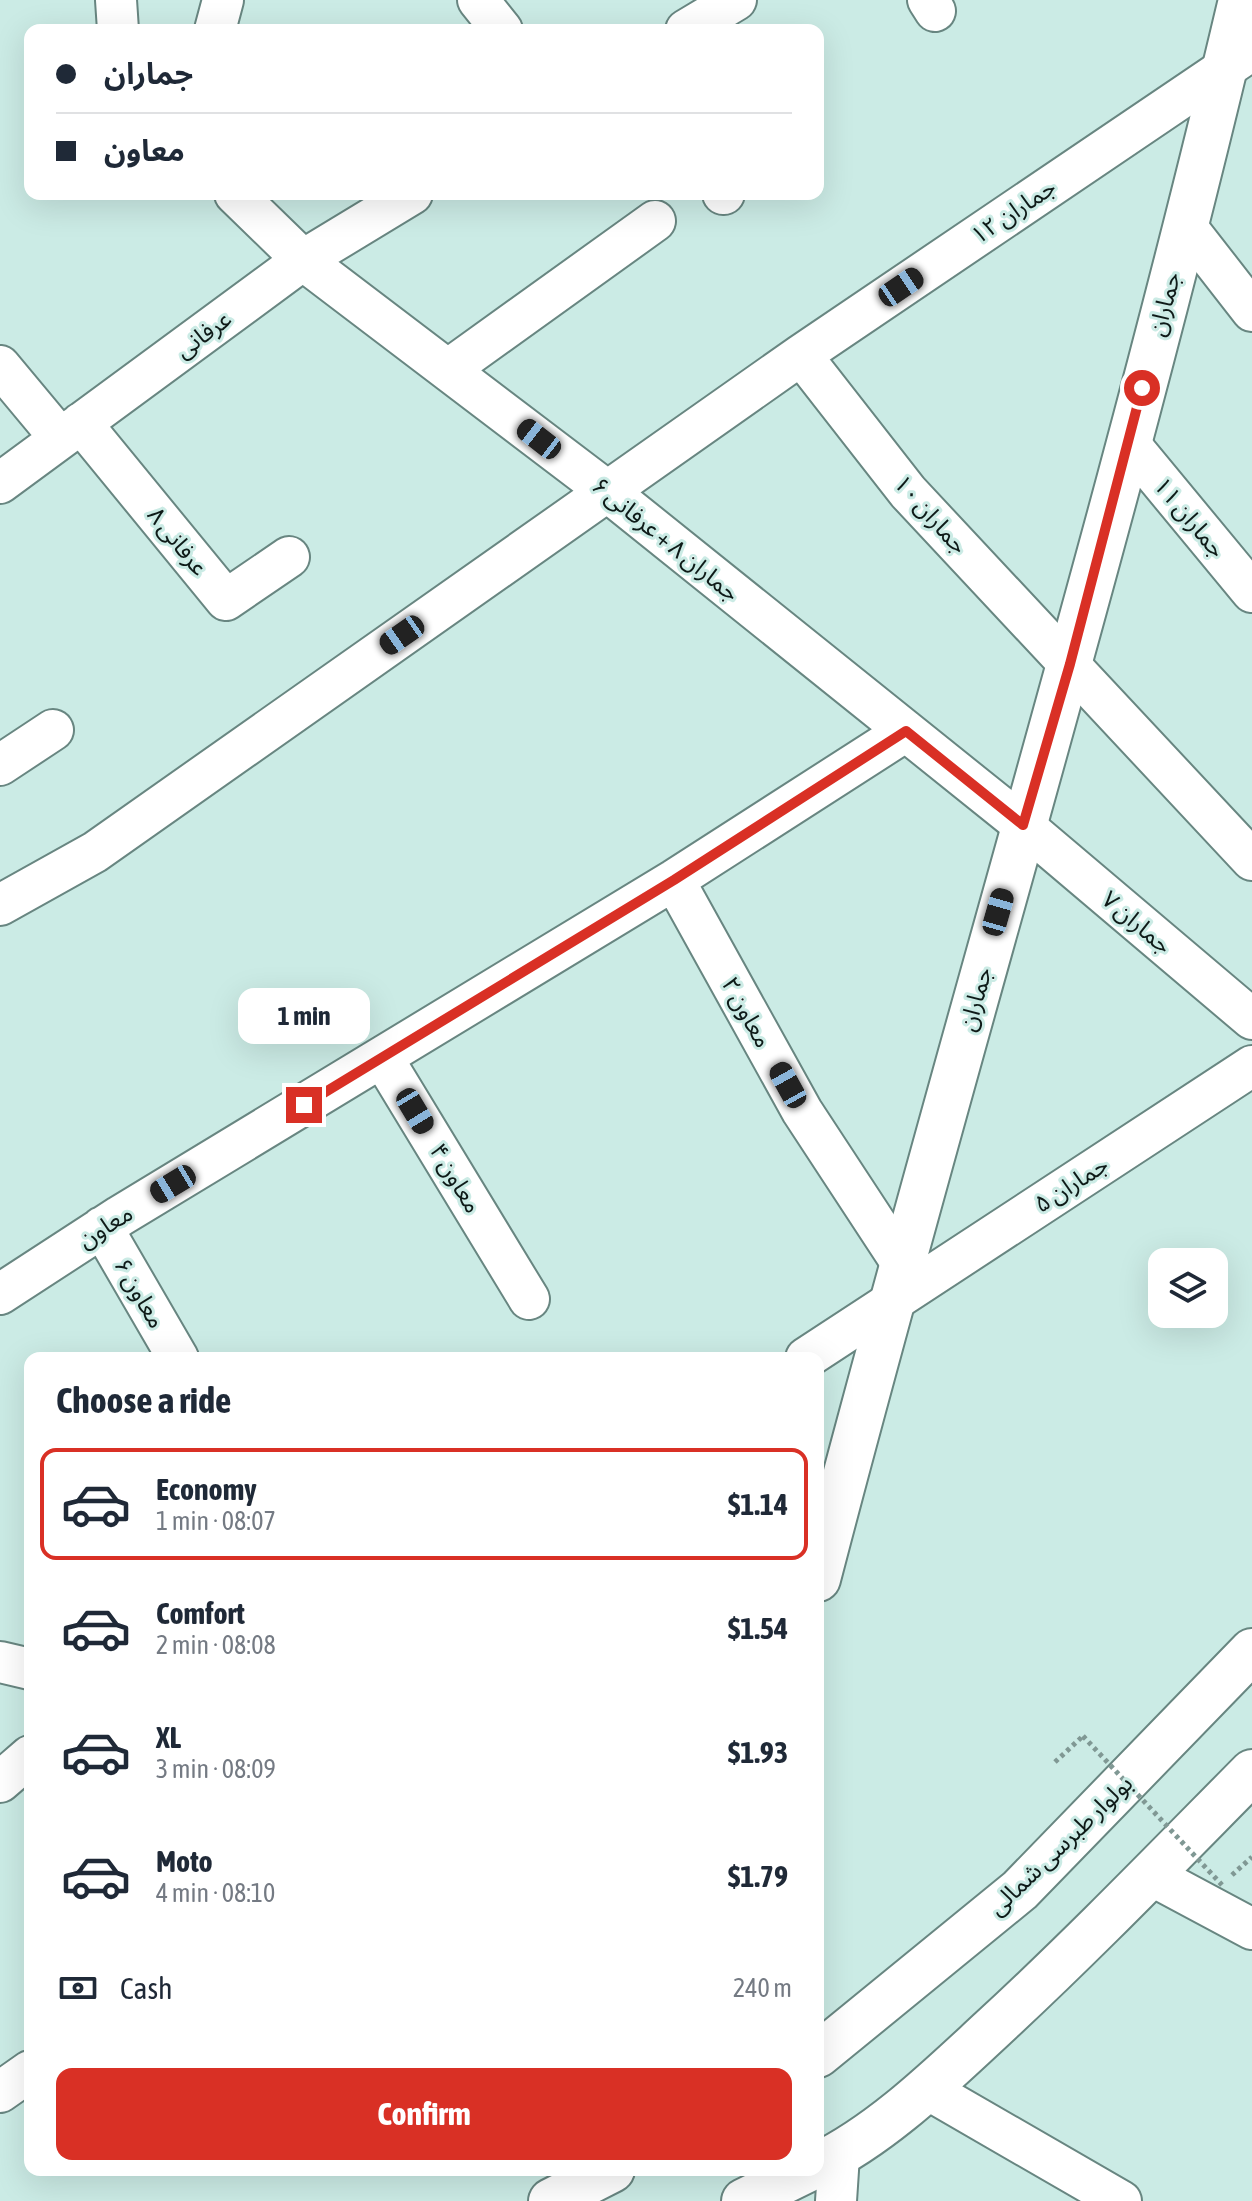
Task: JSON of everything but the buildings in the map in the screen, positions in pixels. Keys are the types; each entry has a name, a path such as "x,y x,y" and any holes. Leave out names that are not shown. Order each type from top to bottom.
{"street":[{"path":"116,0 118,24"},
{"path":"217,24 223,0"},
{"path":"478,0 497,24"},
{"path":"696,24 736,0"},
{"name":"جماران","path":"824,1556 896,1282 1070,664 1185,225 1239,58 1241,0"},
{"name":"جماران ۱۲","path":"0,905 95,852 801,355 1239,58"},
{"name":"جماران ۸ + عرفانی ۶","path":"241,200 303,260 607,491 1023,825"},
{"name":"عرفانی","path":"0,483 303,260 402,200"},
{"path":"449,369 655,221"},
{"path":"1185,225 1252,311"},
{"name":"جماران ۱۰","path":"801,355 908,492 1252,860"},
{"path":"0,366 70,431"},
{"name":"عرفانی ۸","path":"70,431 226,600 289,557"},
{"name":"جماران ۱۱","path":"1128,442 1252,592"},
{"path":"0,765 53,730"},
{"name":"معاون","path":"0,1294 102,1227 674,880 906,731"},
{"name":"جماران ۷","path":"1023,825 1252,1019"},
{"name":"معاون ۲","path":"674,880 896,1282"},
{"name":"معاون ۴","path":"382,1057 529,1299"},
{"name":"جماران ۵","path":"813,1352 896,1282 1252,1066"},
{"name":"معاون ۶","path":"102,1227 175,1352"},
{"name":"بولوار طبرسی شمالی","path":"824,2050 1020,1890 1252,1651"},
{"path":"0,1662 24,1668"},
{"path":"0,1782 24,1761"},
{"path":"824,2161 927,2089 1075,1952 1252,1772"},
{"path":"1151,1875 1252,1929"},
{"path":"0,2092 24,2075"},
{"path":"927,2089 1121,2201"},
{"path":"824,2171 836,2201"},
{"path":"571,2187 598,2176"},
{"path":"744,2201 795,2176"}],"path":[{"path":"1055,1762 1083,1736 1222,1885 1252,1857"}],"route":[{"path":"304,1105 674,880 906,731 1023,825 1070,664 1142,388"}]}
